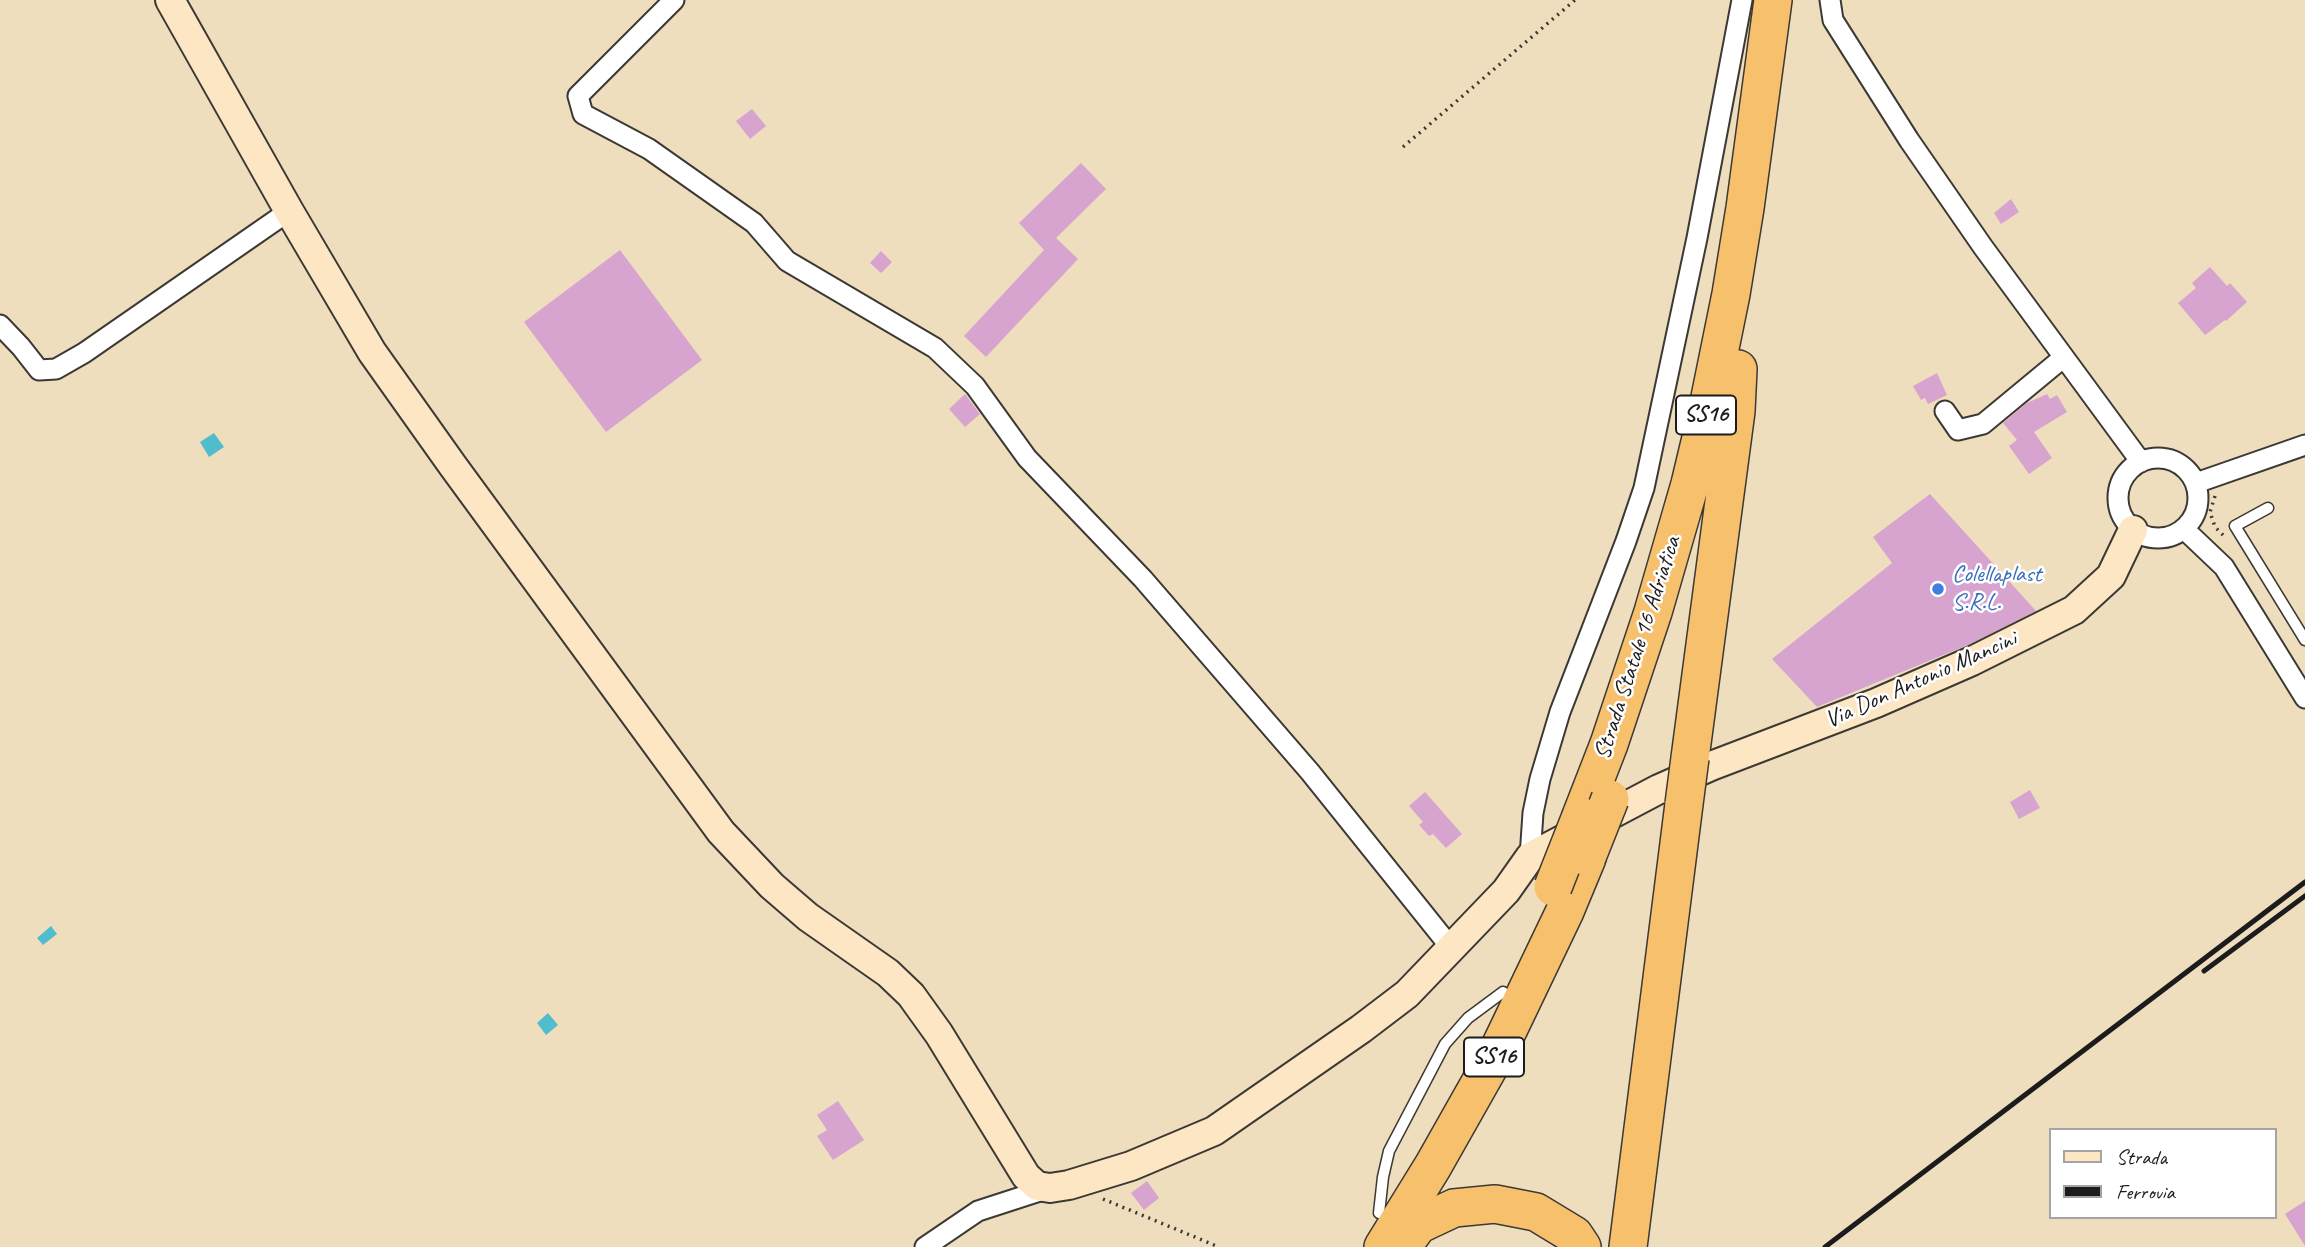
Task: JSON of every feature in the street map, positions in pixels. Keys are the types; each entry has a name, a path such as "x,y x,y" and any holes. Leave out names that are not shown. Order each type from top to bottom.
{"highway":[{"name":"Strada Statale 16 Adriatica","path":"1359,1247 1381,1230 1433,1166 1498,1051 1565,911 1587,858 1609,744 1653,612 1693,470 1735,270 1773,0"},
{"name":"Strada Statale 16 Adriatica","path":"1381,1230 1425,1139 1503,992 1649,695 1715,475 1738,369 1756,276 1794,0"},
{"path":"1628,1247 1684,804 1701,762 1738,369"},
{"path":"1402,1247 1418,1225 1442,1213 1454,1208 1495,1204 1536,1212 1574,1235 1582,1247"}],"street":[{"path":"170,0 289,212 372,352 721,832 781,894 888,974 911,995 939,1034 1026,1176 1037,1185 1060,1186"},
{"path":"674,0 578,96 583,114 649,149 754,223 787,261 935,348 975,386 1027,458 1143,579 1310,772 1452,949"},
{"path":"925,1247 978,1211 1130,1166 1214,1131 1408,994 1506,891 1530,857 1535,802 1560,712 1644,488 1697,238 1742,0"},
{"path":"1830,0 1833,20 1909,140 1983,247 2141,462"},
{"path":"0,325 22,347 39,370 56,369 84,353 289,212"},
{"path":"1945,411 1958,430 1983,424 2064,357"},
{"path":"2196,483 2303,449"},
{"path":"2153,458 2167,458 2179,463 2189,471 2196,483 2198,508 2193,520 2173,536 2159,539 2146,537 2133,530 2124,520 2119,508 2118,494 2122,481 2130,470 2153,458"},
{"path":"2184,529 2224,567 2305,698"},
{"name":"Via Don Antonio Mancini","path":"1530,857 1648,795 1701,762 1888,698 1972,662 2074,610 2111,576 2133,530"}],"lane":[{"path":"2268,508 2235,526 2305,640"}],"path":[{"path":"1403,147 1575,0"},
{"path":"1060,1186 1219,1247"}],"water":[{"path":"214,433 224,447 209,457 200,442"},
{"path":"51,926 57,934 43,945 37,938"},
{"path":"548,1013 558,1025 546,1035 537,1023"}],"building":[{"path":"752,109 766,126 750,139 736,121"},
{"path":"1081,163 1106,189 1056,238 1078,259 986,357 964,336 1044,250 1019,223"},
{"path":"2011,199 2019,212 2001,224 1994,213"},
{"path":"620,250 702,360 606,432 524,322"},
{"path":"881,251 892,262 881,273 870,263"},
{"path":"2210,267 2227,286 2230,283 2247,302 2205,335 2178,303 2196,288 2192,283"},
{"path":"1937,373 1947,395 1928,404 1925,398 1921,400 1913,386"},
{"path":"965,394 980,414 965,427 949,409"},
{"path":"2047,394 2050,399 2057,395 2067,412 2034,432 2052,458 2029,474 2009,446 2017,440 2003,423 2027,403"},
{"name":"Colellaplast S.R.L.","path":"1930,494 2036,611 1970,644 1817,707 1772,659 1892,563 1873,537"},
{"path":"2030,790 2040,808 2019,819 2010,802"},
{"path":"1425,792 1462,834 1446,848 1433,834 1429,836 1419,825 1423,822 1409,806"},
{"path":"838,1101 864,1140 833,1160 817,1136 827,1130 817,1115"},
{"path":"1147,1181 1159,1198 1144,1210 1131,1193"},
{"path":"2305,1201 2305,1246 2285,1214"}],"railway":[{"path":"1825,1247 2305,882"},
{"path":"2204,971 2305,896"}],"place":[{"name":"Colellaplast S.R.L.","path":"1938,589"}]}
